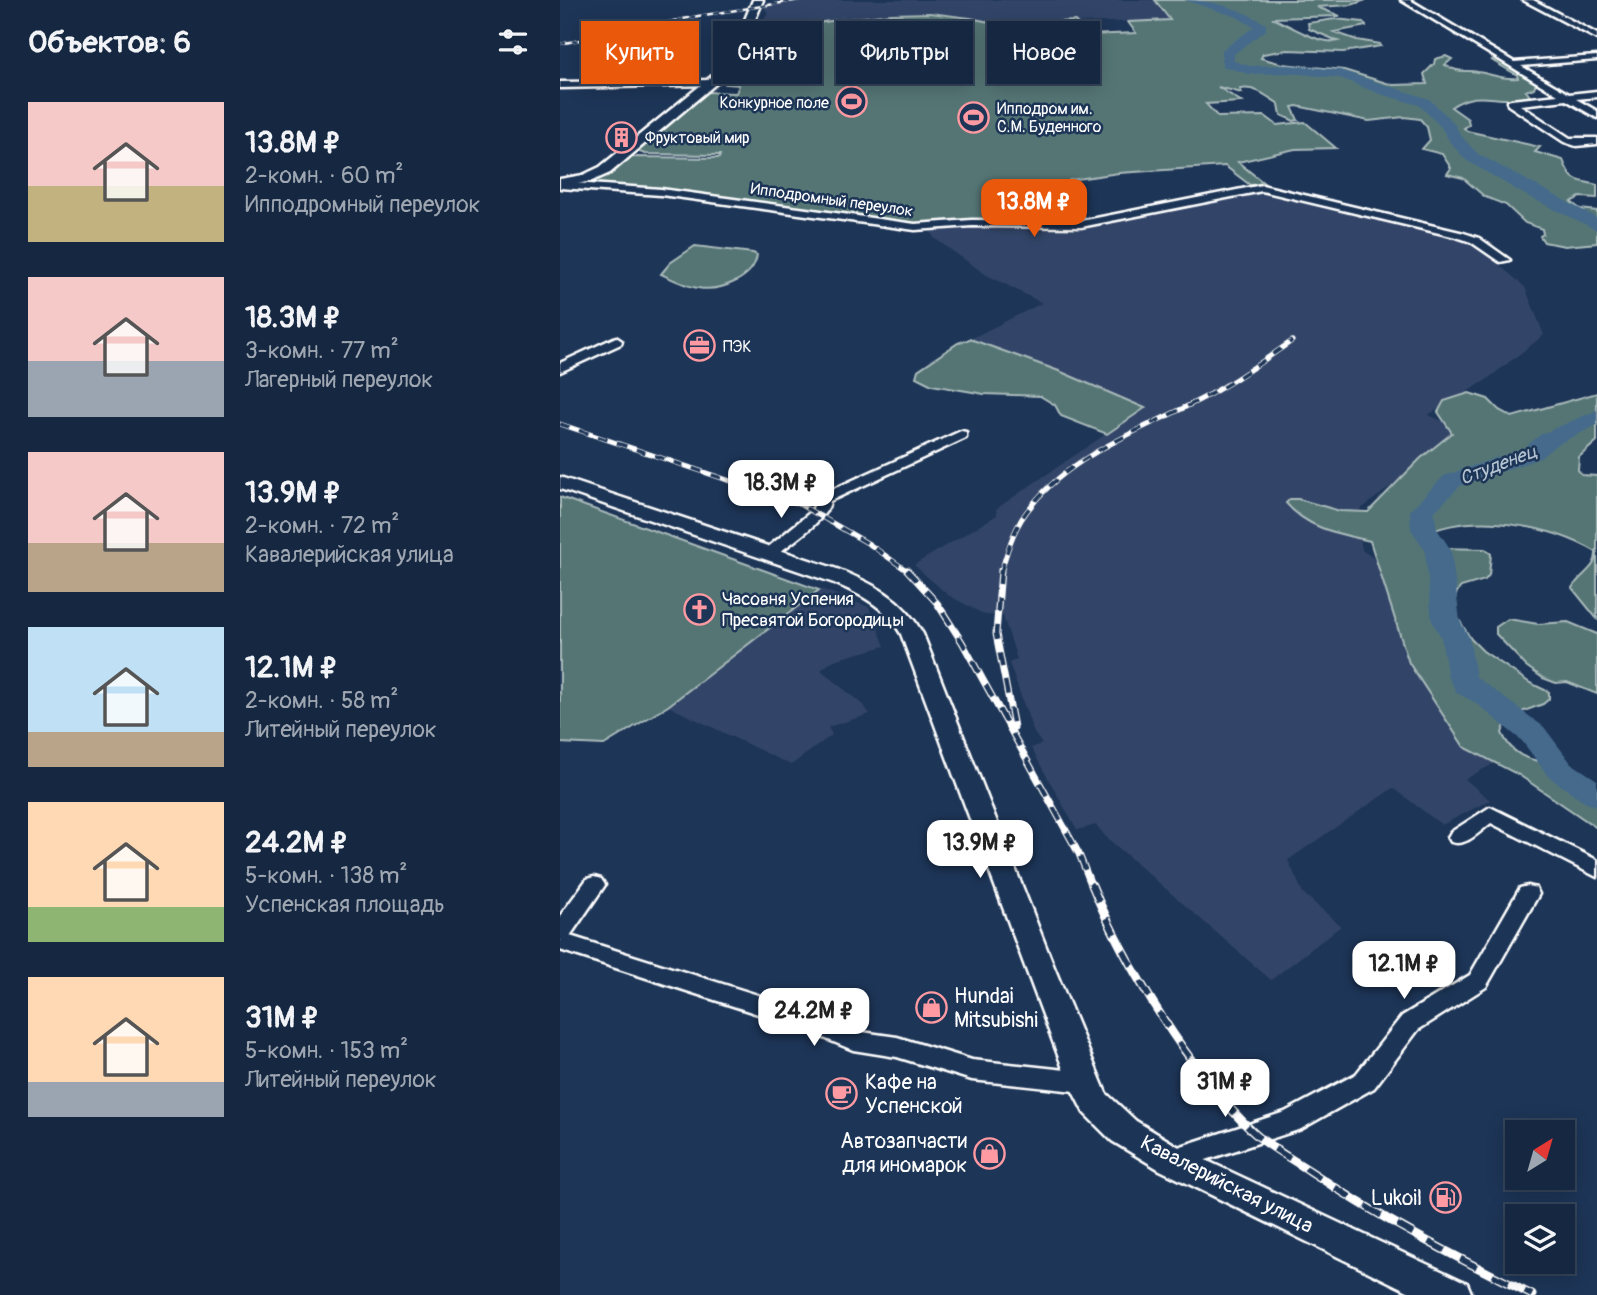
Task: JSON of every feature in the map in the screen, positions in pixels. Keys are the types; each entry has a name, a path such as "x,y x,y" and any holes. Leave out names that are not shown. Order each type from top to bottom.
{"street":[{"path":"749,21 758,0"},
{"path":"1405,0 1597,115"},
{"path":"1527,0 1597,37"},
{"path":"1515,64 1597,58"},
{"path":"560,85 713,82"},
{"path":"560,184 587,178 605,170 713,82"},
{"path":"1597,94 1511,103 1567,140 1576,143 1597,141"},
{"name":"Ипподромный переулок","path":"560,184 661,192 915,227 972,223 1081,224 1262,188 1468,237 1504,260"},
{"path":"560,368 616,341"},
{"path":"769,553 817,514 823,505 822,499 961,435"},
{"name":"Кавалерийская улица","path":"560,483 863,587 896,607 905,619 1084,1082 1095,1103 1124,1132 1172,1160 1454,1295"},
{"path":"1458,837 1490,814 1597,869"},
{"path":"560,933 594,885"},
{"path":"1172,1160 1292,1121 1366,1081 1410,1023 1478,981 1528,894"},
{"path":"560,940 802,1019 853,1040 897,1047 972,1070 1084,1082"}],"shaded area":[{"path":"809,0 1186,0 1211,19 987,22 930,13 891,14 822,22 763,21 768,13 763,6"},
{"path":"1266,191 1470,240 1525,287 1544,335 1485,381 1428,415 1464,430 1356,513 1362,550 1390,570 1512,754 1465,779 1490,800 1442,825 1393,788 1288,860 1303,893 1341,926 1271,980 1106,837 1096,825 1077,830 1031,748 1042,744 1034,733 1009,663 1017,659 1003,616 985,615 948,595 914,565 997,515 996,509 1144,408 1059,371 970,339 1042,303 985,274 934,238 931,231 982,225 1081,230 1244,192"},
{"path":"821,589 869,607 885,646 834,660 821,670 870,714 828,727 832,735 791,765 668,706"}],"green space":[{"path":"1155,0 1366,0 1351,5 1317,7 1340,16 1272,18 1314,37 1330,41 1338,41 1309,29 1308,23 1335,19 1363,22 1366,26 1334,32 1381,46 1343,52 1287,50 1263,54 1261,58 1282,64 1344,70 1393,85 1427,84 1424,74 1434,64 1435,59 1446,56 1452,59 1445,65 1454,69 1518,78 1491,60 1503,61 1536,83 1534,88 1526,91 1530,96 1518,99 1471,98 1451,107 1468,119 1469,125 1464,128 1467,131 1540,147 1535,152 1563,160 1575,179 1597,185 1597,198 1580,197 1571,202 1580,209 1597,211 1597,243 1565,246 1544,242 1540,236 1543,234 1542,229 1525,223 1506,205 1485,197 1463,178 1447,174 1451,168 1442,154 1422,149 1430,140 1427,127 1420,119 1404,117 1369,121 1297,106 1292,107 1298,120 1294,121 1281,115 1279,104 1260,92 1245,88 1240,89 1242,93 1218,87 1242,102 1206,104 1218,117 1265,116 1277,125 1305,122 1336,148 1295,149 1238,162 1265,184 1250,185 1225,166 1119,173 1070,180 1046,196 1067,216 1083,215 1088,220 1078,221 907,224 571,183 633,157 719,158 720,155 645,154 634,150 708,92 736,93 739,85 726,84 822,84 823,22 891,14 930,13 987,22 987,84 1100,84 1100,34 1136,33 1128,22 1170,20"},
{"path":"695,246 757,255 743,277 716,288 693,287 661,274 670,263"},
{"path":"970,339 1059,371 1145,408 1107,434 1061,416 1055,405 1040,396 984,394 932,385 916,377 918,370 958,343"},
{"path":"1469,393 1488,399 1499,410 1512,417 1597,393 1597,441 1579,457 1578,470 1582,475 1597,476 1597,619 1572,588 1596,558 1596,552 1577,543 1534,528 1487,523 1443,528 1423,535 1423,540 1437,548 1485,549 1491,554 1489,575 1485,580 1461,587 1457,592 1454,603 1456,615 1471,639 1483,651 1530,683 1549,692 1549,699 1543,704 1508,717 1502,733 1508,744 1524,757 1565,767 1576,772 1597,790 1597,828 1519,775 1464,747 1409,663 1370,541 1314,525 1286,503 1290,499 1298,499 1340,511 1368,512 1421,458 1452,433 1438,412 1444,401"},
{"path":"560,497 819,590 668,706 604,745 560,743"},
{"path":"1508,619 1538,624 1568,622 1597,634 1597,694 1567,682 1556,683 1543,678 1526,666 1496,634 1496,627"}],"waterway":[{"name":"Студенец","path":"1190,0 1241,14 1262,27 1227,53 1227,63 1249,70 1289,69 1340,74 1424,102 1448,125 1455,139 1472,157 1597,225"},
{"name":"Студенец","path":"1597,417 1548,440 1532,453 1452,481 1422,510 1424,529 1438,550 1446,621 1455,637 1462,677 1467,686 1486,696 1533,734 1560,770 1597,795"}],"railway":[{"path":"560,44 698,16 800,0"},
{"path":"1001,572 1013,537 1026,512 1049,486 1069,470 1114,442 1218,390 1292,341"},
{"path":"560,424 799,504 869,544 908,572"},
{"path":"1001,570 996,634 1014,727"},
{"path":"908,572 937,603 962,642 1079,854 1092,887"},
{"path":"1092,885 1122,949 1161,1016 1206,1079 1253,1132 1273,1148 1391,1221 1532,1295"}],"place":[{"name":"Конкурное поле","path":"852,102"},
{"name":"Ипподром им. С.М. Буденного","path":"974,117"},
{"name":"Фруктовый мир","path":"622,137"},
{"name":"ПЭК","path":"700,346"},
{"name":"Часовня Успения Пресвятой Богородицы","path":"699,609"},
{"name":"Hundai Mitsubishi","path":"931,1008"},
{"name":"Кафе на Успенской","path":"842,1094"},
{"name":"Автозапчасти для иномарок","path":"990,1153"},
{"name":"Lukoil","path":"1445,1198"}]}
